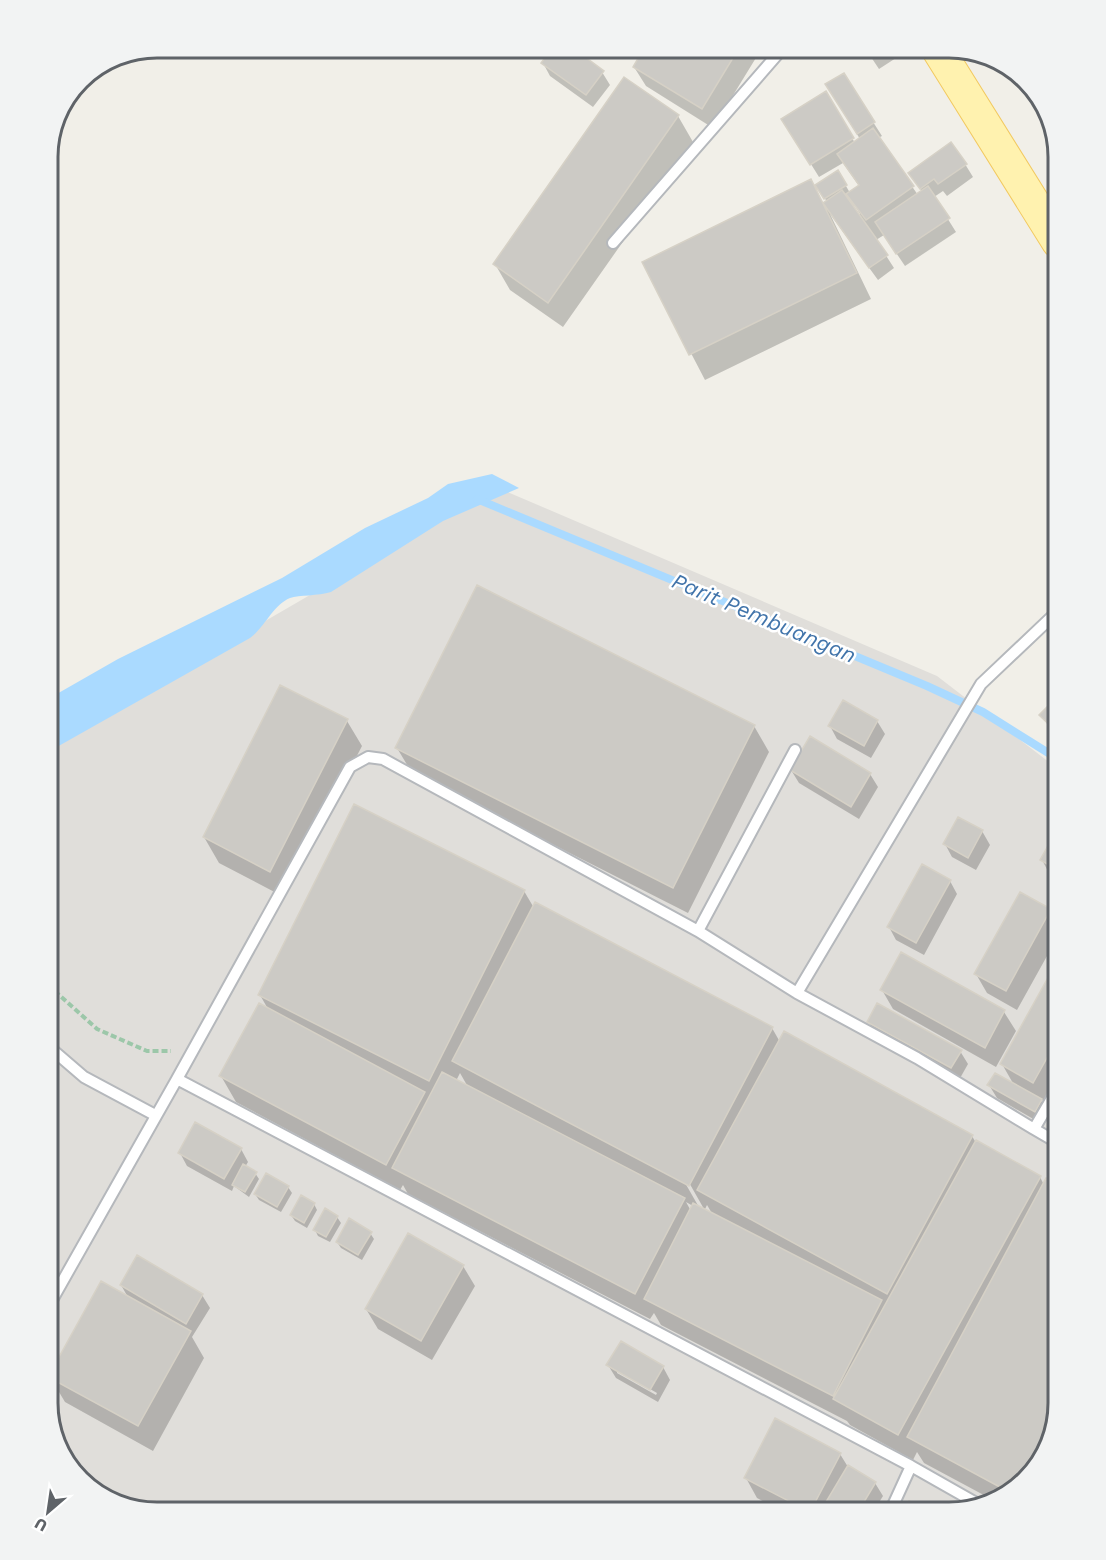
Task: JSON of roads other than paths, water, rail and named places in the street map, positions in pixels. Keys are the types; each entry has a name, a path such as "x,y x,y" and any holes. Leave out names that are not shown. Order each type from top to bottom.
{"main road":[{"path":"944,59 1048,226"}],"lane":[{"path":"613,243 774,59"},
{"path":"797,993 981,684 1048,620"},
{"path":"698,931 795,750"},
{"path":"58,1289 350,767 368,757 383,759 698,931 797,993 917,1058 1048,1137"},
{"path":"58,1055 84,1077 155,1115"},
{"path":"177,1079 969,1499"},
{"path":"1034,1129 1048,1105"},
{"path":"894,1502 910,1466"}],"water":[{"path":"492,474 519,488 443,521 331,592 294,597 284,601 250,638 59,746 59,693 118,659 282,578 365,528 428,498 448,484"}],"waterway":[{"name":"Parit Pembuangan","path":"477,499 927,686 983,712 1048,753"}]}
